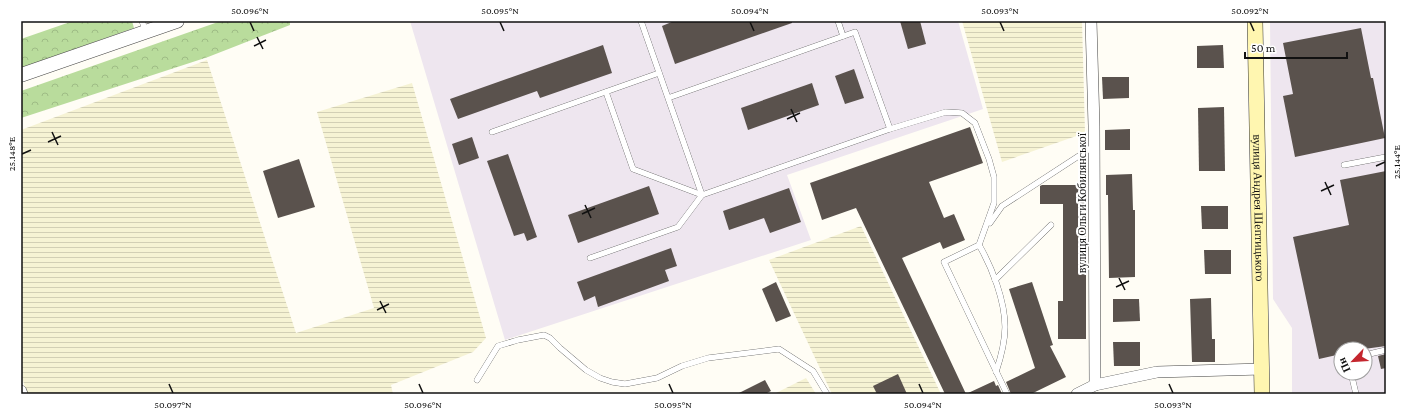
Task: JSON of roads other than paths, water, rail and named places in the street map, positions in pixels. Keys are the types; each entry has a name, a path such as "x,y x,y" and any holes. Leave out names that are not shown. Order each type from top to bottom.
{"main road":[{"name":"вулиця Андрея Шептицького","path":"1255,21 1262,394"}],"street":[{"path":"21,75 144,26 177,21"},
{"name":"вулиця Ольги Кобилянської","path":"1091,21 1094,146 1095,385"},
{"path":"1076,394 1095,385 1157,372 1262,369"}],"lane":[{"path":"641,21 702,195"},
{"path":"838,21 843,36"},
{"path":"668,98 856,32 890,129"},
{"path":"492,132 660,73"},
{"path":"606,92 633,169 702,195"},
{"path":"590,258 678,227 702,195 890,129 946,112 962,113 975,123 989,158 994,177 994,203 979,245 944,262 1006,394"},
{"path":"987,226 1002,206 1094,146"},
{"path":"1344,165 1386,157"},
{"path":"996,280 1051,225"},
{"path":"979,245 986,256 996,280 1005,326 1002,353 996,372"},
{"path":"477,380 498,346 544,335 550,338 586,370 600,378 625,384 656,378 682,366 708,358 779,349 813,371 827,394"},
{"path":"1373,353 1386,350"},
{"path":"1353,381 1356,394"}]}
